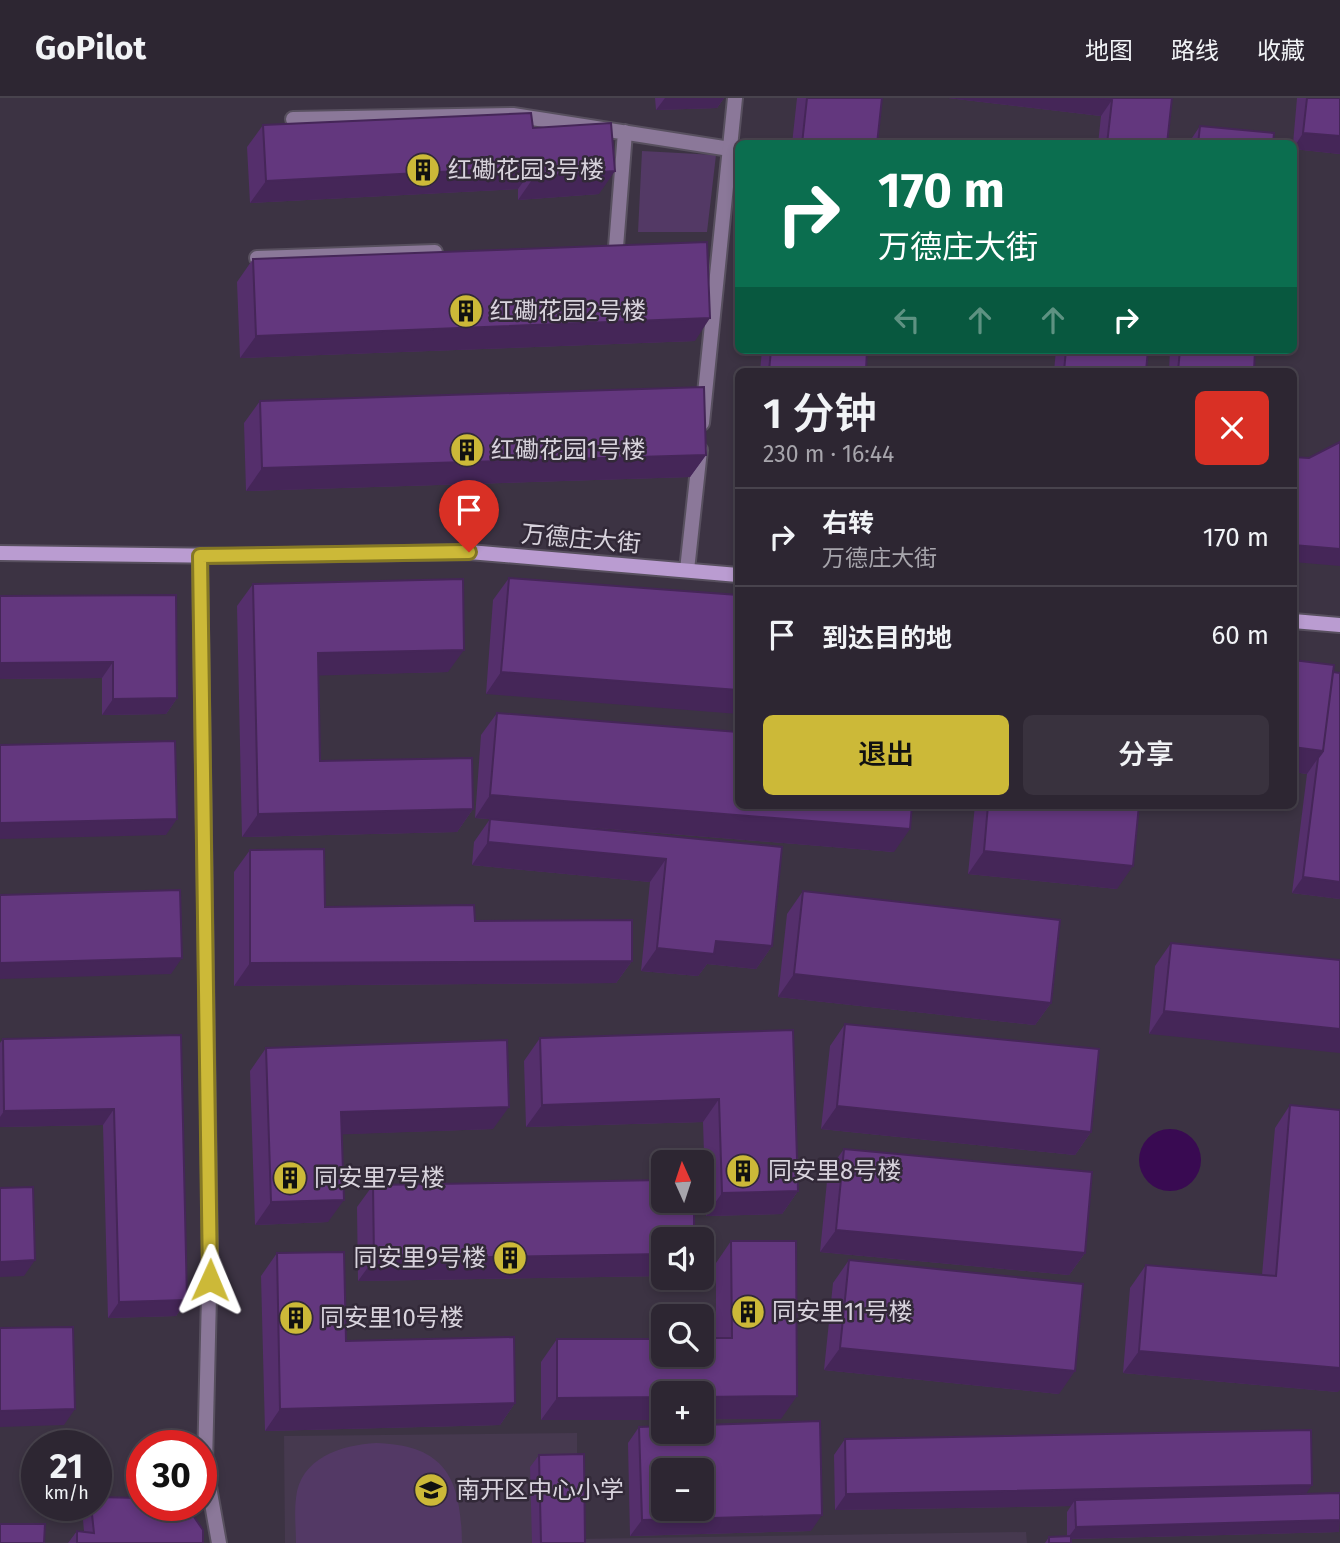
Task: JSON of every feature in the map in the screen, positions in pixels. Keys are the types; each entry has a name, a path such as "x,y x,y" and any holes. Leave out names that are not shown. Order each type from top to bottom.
{"street":[{"path":"687,570 699,390 714,244 730,149 735,98"},
{"path":"293,119 513,115 730,149"},
{"path":"625,132 609,247 634,246"},
{"path":"257,258 450,252"},
{"name":"万德庄大街","path":"0,553 200,556 469,552 735,575"},
{"path":"200,556 210,1253 205,1464 219,1543"},
{"path":"1297,621 1340,625"}],"shaded area":[{"path":"642,151 716,155 707,232 638,232"},
{"path":"1164,1129 1176,1129 1192,1138 1199,1148 1199,1172 1192,1182 1176,1191 1164,1191 1153,1186 1144,1177 1139,1166 1139,1154 1144,1143 1153,1134"},
{"name":"南开区中心小学","path":"577,1433 577,1539 1026,1532 1027,1543 285,1543 284,1436"},
{"path":"376,1443 419,1450 445,1470 458,1501 462,1543 296,1543 296,1498 305,1473 324,1456 349,1447"}],"building":[{"path":"807,98 882,98 877,140 802,140"},
{"path":"1099,98 1172,98 1167,140 1107,140 1112,100"},
{"path":"1307,98 1340,98 1340,136 1303,133"},
{"path":"531,113 533,128 611,123 615,171 534,177 534,167 266,181 263,125"},
{"path":"1200,126 1274,133 1273,140 1198,140"},
{"name":"红磡花园2号楼","path":"707,242 710,318 256,336 253,259"},
{"path":"771,354 867,354 866,368 769,368"},
{"path":"1066,354 1148,354 1146,368 1064,368"},
{"path":"1180,354 1255,354 1254,368 1178,368"},
{"name":"红磡花园1号楼","path":"704,387 706,455 262,468 260,401"},
{"path":"1340,442 1340,549 1297,545 1297,457 1309,458"},
{"path":"509,578 735,595 735,690 501,672"},
{"path":"463,579 464,650 318,653 320,761 472,758 473,809 258,814 253,584"},
{"path":"176,595 177,698 113,699 113,662 0,663 0,596"},
{"path":"1297,660 1334,665 1323,751 1297,748"},
{"path":"1333,672 1340,673 1340,882 1303,877 1318,758 1323,751"},
{"path":"497,713 735,732 735,809 912,809 910,829 490,795"},
{"path":"175,741 177,819 0,823 0,745"},
{"path":"988,809 1139,809 1133,866 984,851"},
{"path":"490,819 782,847 772,946 716,941 714,954 657,948 666,859 488,842"},
{"path":"324,849 325,907 474,905 475,921 632,920 632,961 250,963 250,850"},
{"path":"180,890 182,958 0,963 0,895"},
{"path":"803,891 1060,920 1051,1003 794,974"},
{"path":"1171,943 1340,960 1340,1029 1164,1011"},
{"path":"845,1024 1099,1049 1091,1132 837,1106"},
{"name":"同安里8号楼","path":"793,1030 798,1191 722,1193 719,1099 542,1105 540,1038"},
{"path":"181,1035 187,1300 119,1302 114,1109 4,1111 3,1039"},
{"name":"同安里7号楼","path":"507,1040 509,1107 341,1112 344,1200 271,1202 266,1048"},
{"path":"1290,1105 1340,1110 1340,1368 1139,1351 1146,1265 1276,1276"},
{"path":"844,1149 1092,1172 1085,1253 836,1230"},
{"name":"同安里9号楼","path":"651,1180 651,1213 694,1213 694,1227 651,1227 651,1254 374,1259 373,1185"},
{"path":"33,1187 35,1260 0,1262 0,1188"},
{"name":"同安里11号楼","path":"731,1241 796,1241 797,1396 714,1397 714,1381 651,1381 651,1397 557,1398 557,1339 651,1339 651,1367 714,1367 714,1338 732,1338"},
{"name":"同安里10号楼","path":"344,1252 346,1341 514,1337 515,1403 280,1409 277,1253"},
{"path":"849,1260 1083,1284 1075,1371 840,1348"},
{"path":"73,1327 75,1409 0,1411 0,1328"},
{"path":"820,1421 822,1515 714,1518 714,1458 651,1458 651,1520 642,1520 639,1427 651,1426 651,1444 714,1444 714,1425"},
{"path":"1311,1430 1312,1485 846,1494 845,1439"},
{"path":"584,1454 585,1543 541,1543 539,1455"},
{"path":"1340,1493 1340,1520 1076,1527 1075,1500"},
{"path":"112,1497 126,1498 126,1521 197,1521 203,1530 203,1543 77,1543 77,1531 94,1533 93,1521 112,1521"},
{"path":"0,1524 45,1524 44,1543 0,1543"},
{"path":"1071,1536 1071,1543 1049,1543 1049,1537"}],"place":[{"name":"红磡花园3号楼","path":"423,170"},
{"name":"红磡花园2号楼","path":"466,311"},
{"name":"红磡花园1号楼","path":"467,450"},
{"name":"同安里8号楼","path":"743,1171"},
{"name":"同安里7号楼","path":"290,1178"},
{"name":"同安里9号楼","path":"510,1258"},
{"name":"同安里11号楼","path":"748,1312"},
{"name":"同安里10号楼","path":"296,1318"},
{"name":"南开区中心小学","path":"431,1490"}],"route":[{"path":"210,1280 200,556 469,552"}]}
